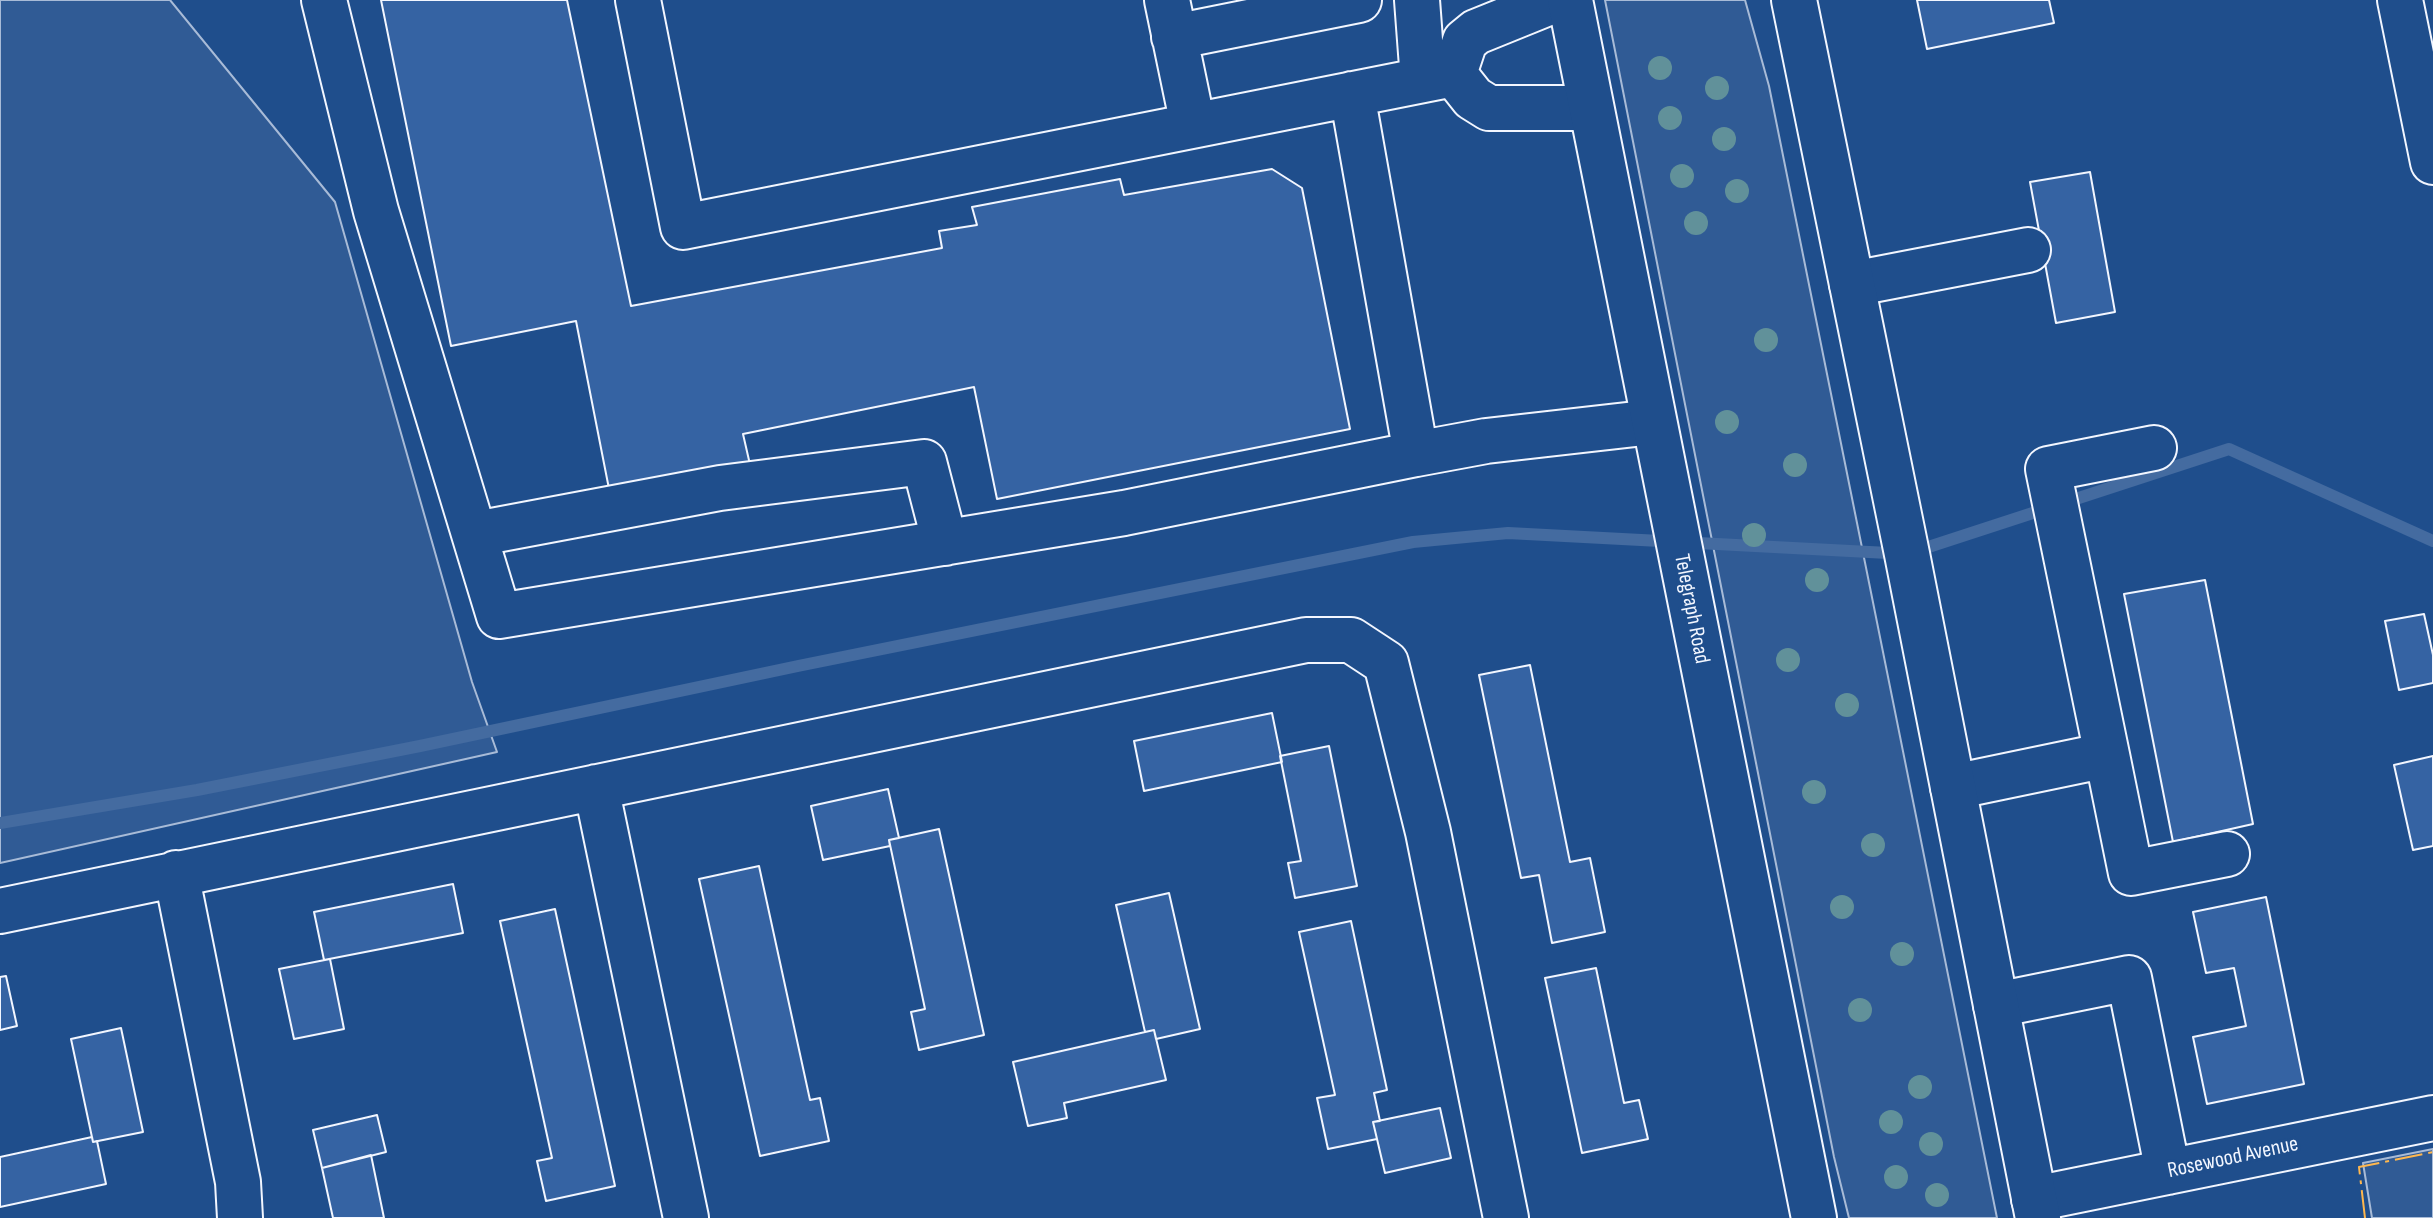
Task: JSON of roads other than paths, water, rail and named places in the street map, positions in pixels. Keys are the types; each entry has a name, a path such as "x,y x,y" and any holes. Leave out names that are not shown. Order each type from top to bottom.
{"main road":[{"path":"324,0 376,211 499,616 1124,513 1486,441 1653,422"},
{"path":"638,0 683,227 1438,77 1465,41 1476,32 1555,0"},
{"path":"1193,125 1170,19 1359,0"},
{"path":"1417,0 1438,77 1489,108 1591,108"},
{"name":"Telegraph Road","path":"1570,0 1814,1218"},
{"path":"1794,0 2036,1208"},
{"path":"2400,0 2433,162"},
{"path":"1352,94 1416,454"},
{"path":"1852,284 2028,250"},
{"path":"2154,448 2048,469 2131,873 2227,854"},
{"path":"475,534 720,488 924,462 945,543"},
{"path":"0,911 1306,640 1351,640 1386,663 1428,832 1506,1218"},
{"path":"1953,787 2107,755"},
{"path":"596,787 686,1218"},
{"path":"176,873 238,1182 240,1218"},
{"path":"1996,1005 2129,978 2168,1172"},
{"name":"Rosewood Avenue","path":"2036,1208 2168,1172 2433,1118"}],"waterway":[{"path":"0,823 197,790 420,746 1413,542 1508,533 1907,554 2229,449 2433,541"}]}
